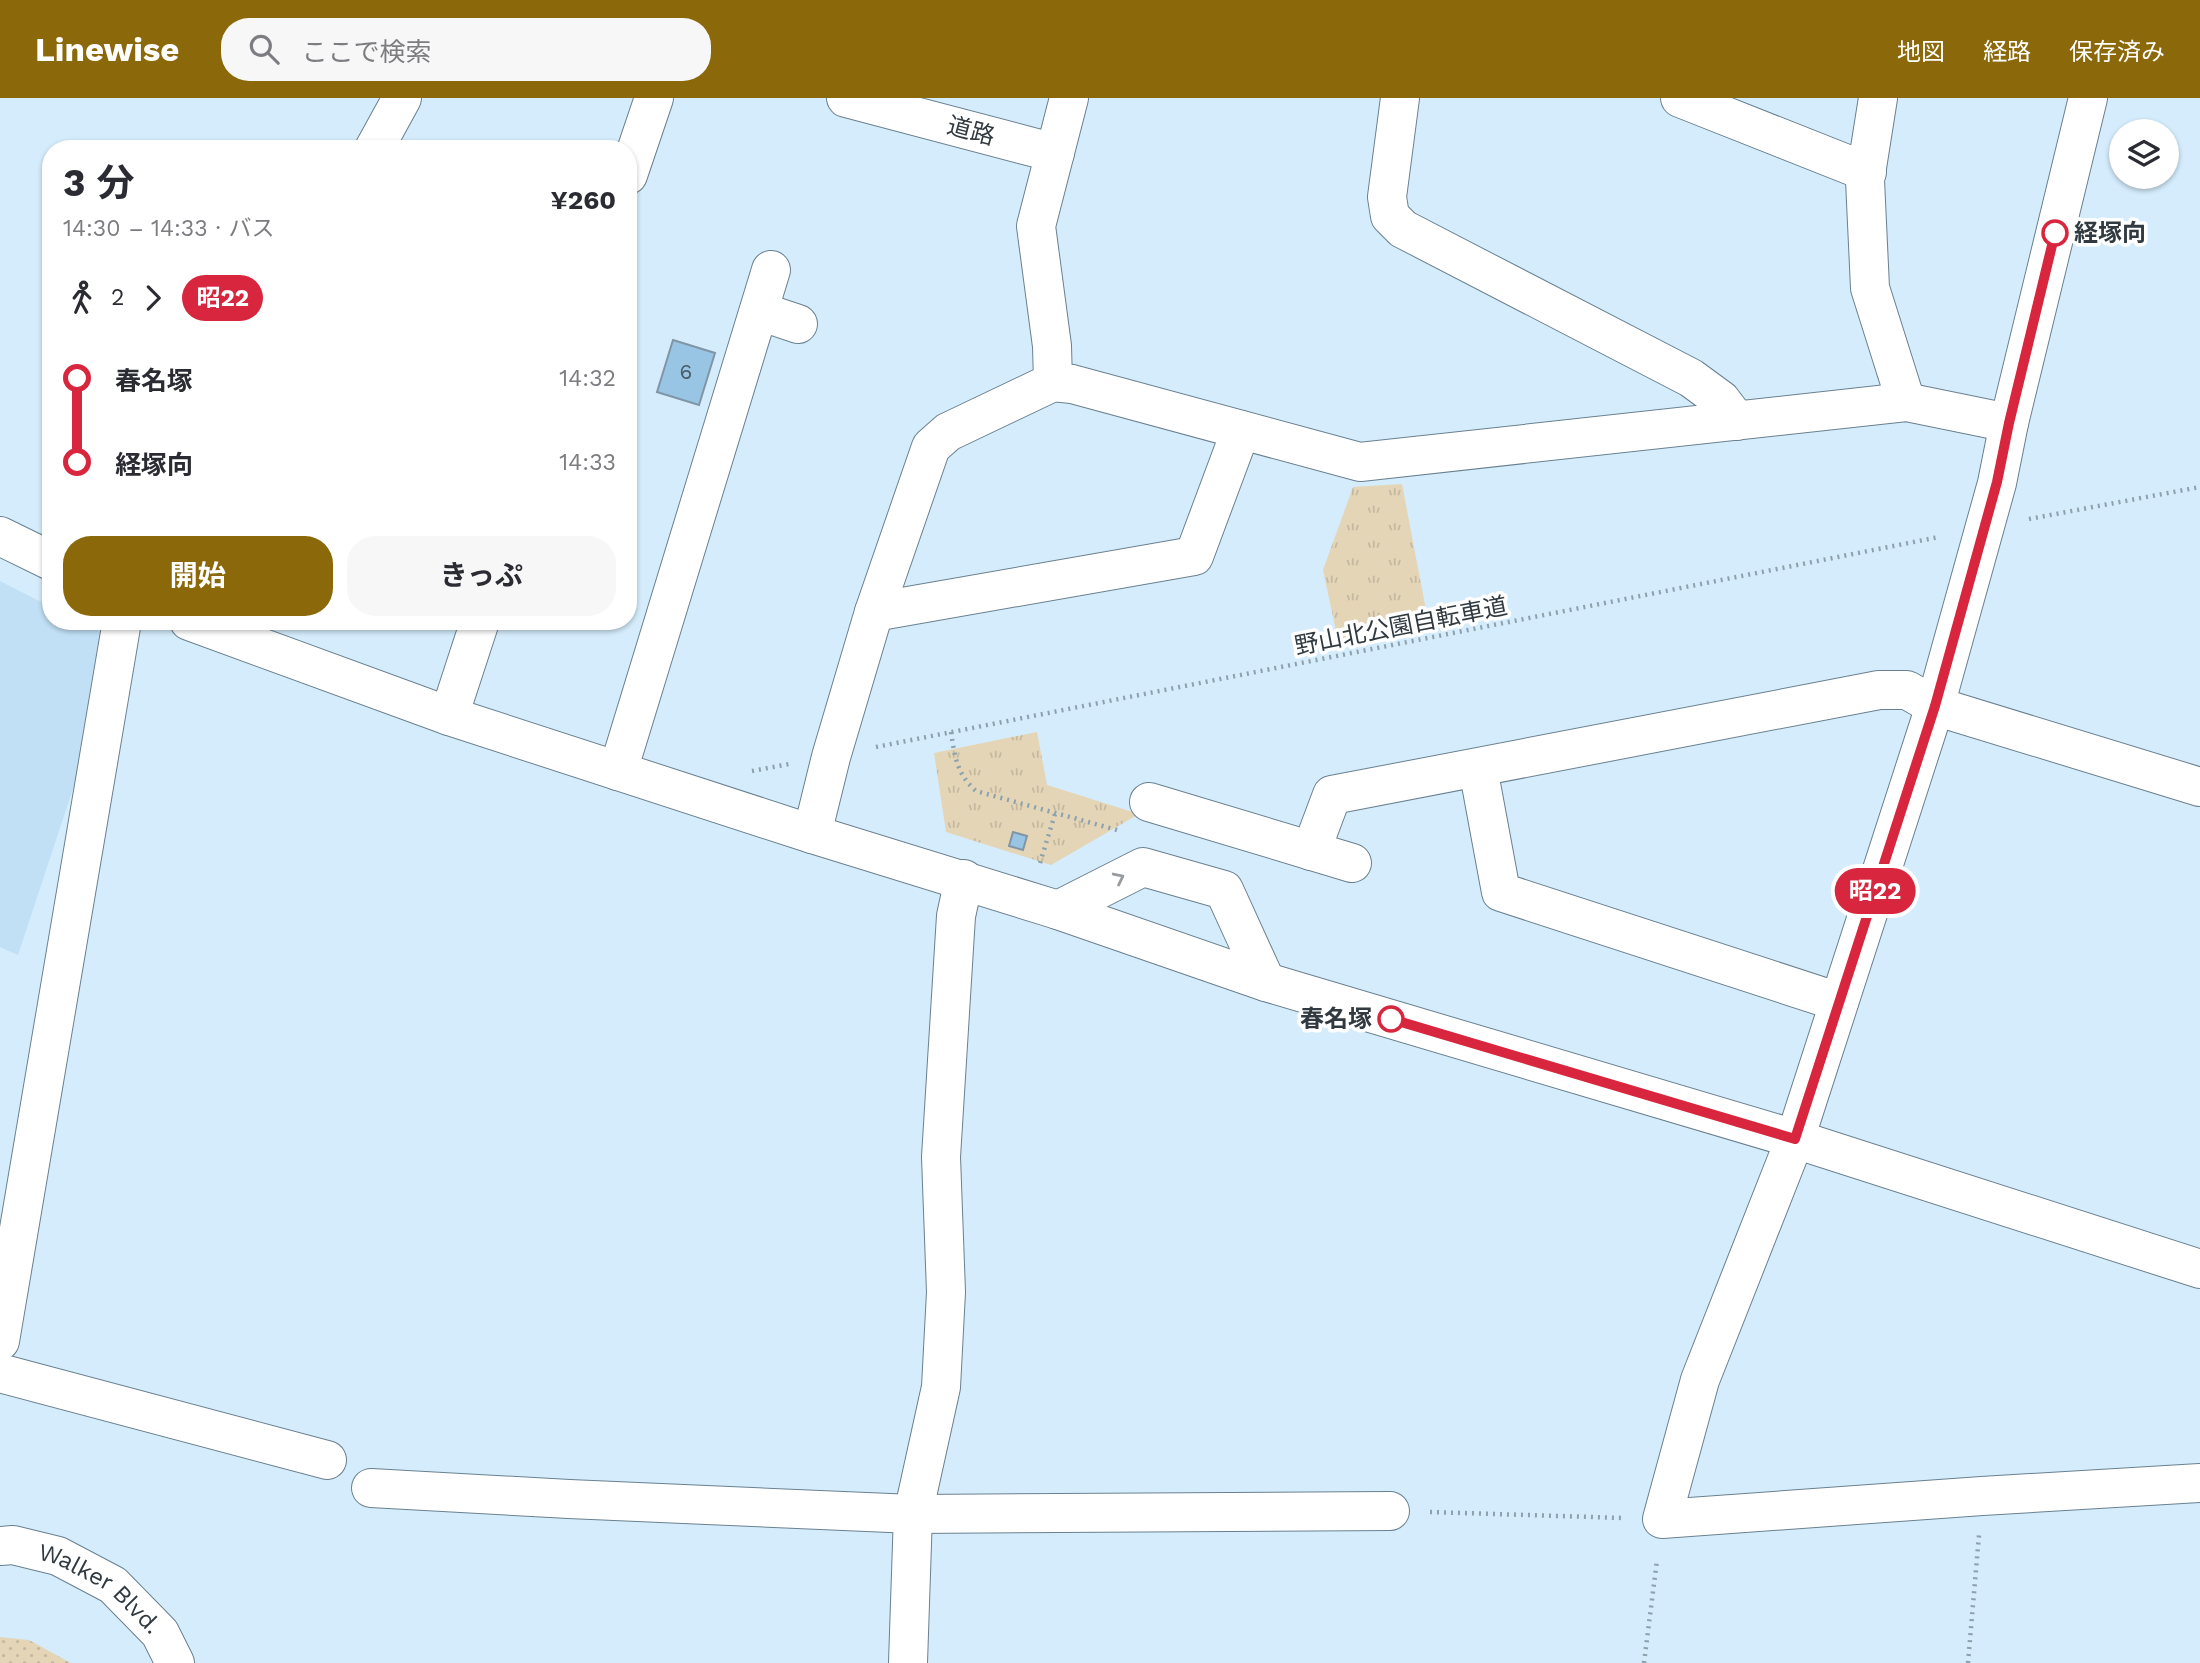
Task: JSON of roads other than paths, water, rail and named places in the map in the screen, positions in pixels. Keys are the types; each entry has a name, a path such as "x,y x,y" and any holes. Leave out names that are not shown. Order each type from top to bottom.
{"street":[{"path":"379,140 402,98"},
{"path":"637,148 654,98"},
{"name":"道路","path":"846,98 1055,153"},
{"path":"1053,382 1052,346 1036,226 1069,98"},
{"path":"1400,98 1387,197 1390,216 1403,229 1691,378 1721,400 1737,421"},
{"path":"1680,98 1867,172"},
{"path":"1878,98 1867,172 1870,288 1906,402"},
{"path":"2088,98 1997,482 1935,706 1795,1139 1700,1380 1662,1519 2200,1483"},
{"path":"618,771 771,270"},
{"path":"759,312 798,324"},
{"path":"813,834 831,757 874,611 931,447 948,432 1053,382 1072,384 1360,462 1906,402 2009,423"},
{"path":"874,611 1194,556 1241,430"},
{"path":"0,536 42,557"},
{"path":"0,1341 120,630"},
{"path":"214,630 449,716 813,834 964,879 1266,982 1795,1139 2200,1269"},
{"path":"449,716 477,630"},
{"path":"1311,851 1332,795 1879,690 1907,690 1935,706 2200,788"},
{"path":"1478,768 1501,892 1839,1002"},
{"path":"1149,803 1352,863"},
{"path":"1058,910 1143,867 1224,890 1266,982"},
{"path":"908,1663 913,1514 941,1387 946,1292 941,1157 956,916 964,879"},
{"path":"0,1373 327,1460"},
{"path":"370,1488 913,1514 1391,1511"},
{"name":"Walker Blvd.","path":"0,1546 13,1545 58,1556 113,1586 160,1633 175,1663"}],"place":[{"name":"経塚向","path":"2055,233"},
{"name":"春名塚","path":"1391,1019"}]}
